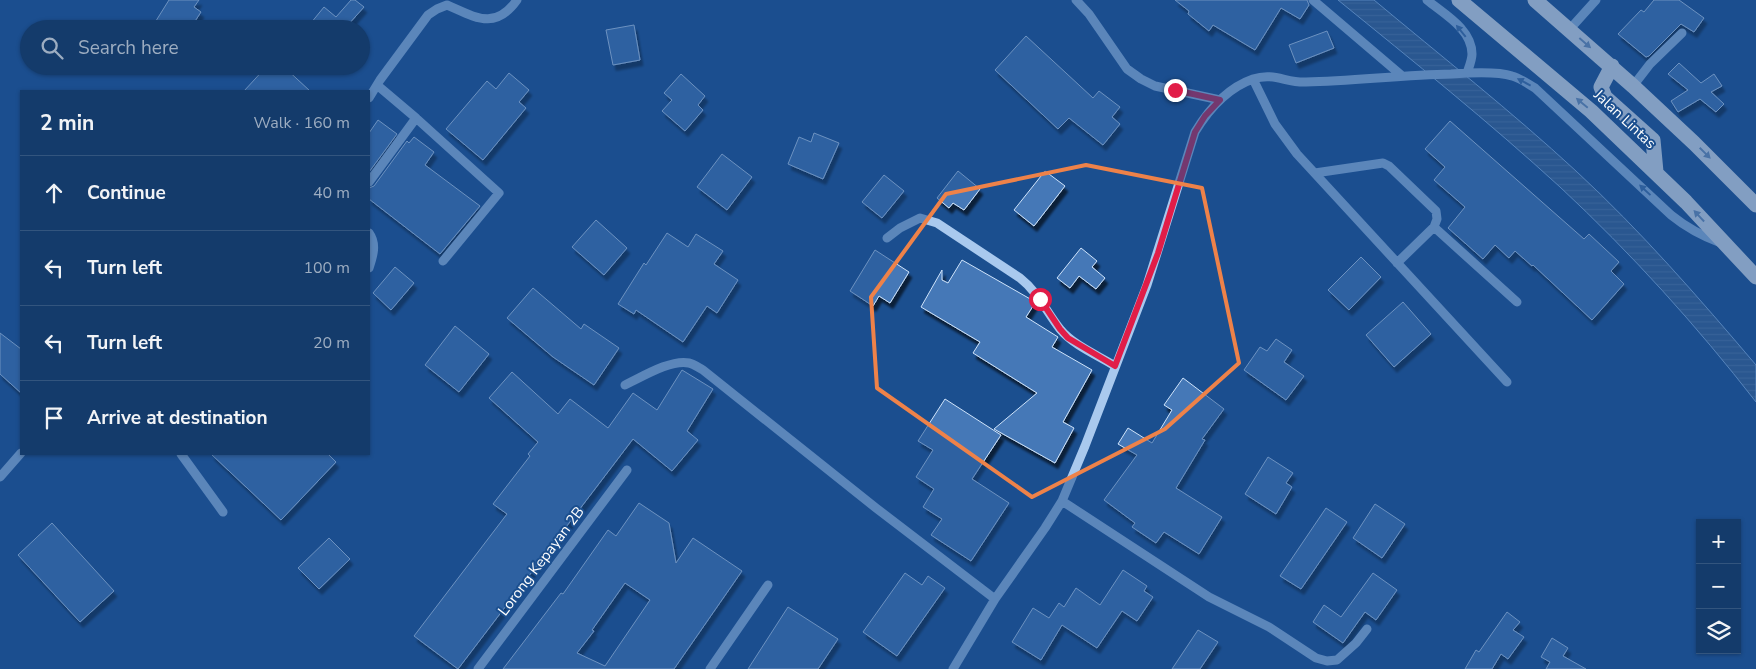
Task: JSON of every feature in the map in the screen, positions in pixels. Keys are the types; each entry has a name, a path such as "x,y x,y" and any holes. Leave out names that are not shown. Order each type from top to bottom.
{"highway":[{"name":"Jalan Lintas","path":"1458,0 1591,111 1656,172 1756,277"},
{"name":"Jalan Lintas","path":"1535,0 1612,66 1694,142 1756,205"},
{"path":"1612,66 1601,87 1605,97 1653,140 1656,172"}],"street":[{"path":"370,96 428,16 444,2 479,19 488,19 504,14 517,0"},
{"path":"1076,0 1090,14 1127,69 1140,79 1155,86 1220,100"},
{"path":"1313,0 1400,75"},
{"path":"1427,0 1461,28 1470,42 1472,54 1467,73"},
{"path":"1569,30 1596,0"},
{"path":"1633,86 1650,64 1682,33"},
{"path":"953,669 995,599 1062,501 1085,446 1155,261 1195,132 1205,116 1235,87 1253,79 1268,76 1303,83 1422,74 1467,73 1511,76 1535,88 1686,227 1728,246"},
{"path":"1253,79 1274,124 1297,154 1507,382"},
{"path":"376,86 416,118 499,193 443,262"},
{"path":"370,181 416,118"},
{"path":"1315,173 1383,163 1390,166 1436,211 1437,218 1434,227 1397,263"},
{"path":"888,238 900,228 920,218 937,223 1030,286 1068,338 1115,366"},
{"path":"1434,227 1517,302"},
{"path":"370,235 374,243 370,265"},
{"path":"625,385 678,362 690,363 704,370 876,508 995,599"},
{"path":"0,477 20,454"},
{"path":"182,455 223,512"},
{"name":"Lorong Kepayan 2B","path":"478,669 627,470"},
{"path":"1062,501 1209,597 1269,627 1316,658 1327,662 1337,660 1356,643 1367,629"},
{"path":"710,669 768,585"}],"highlighted area":[{"path":"1086,165 1202,188 1239,363 1165,429 1032,497 877,388 871,297 946,194"}],"water":[{"path":"1338,0 1374,0 1526,127 1624,217 1669,265 1756,365 1756,402 1662,291 1586,212 1478,115"}],"building":[{"path":"169,0 199,0 194,7 201,12 196,20 156,20"},
{"path":"351,0 355,0 364,7 352,20 313,20 324,7 336,17"},
{"path":"1175,0 1307,0 1309,5 1300,19 1281,8 1255,50 1213,25 1209,31 1188,14 1189,11"},
{"path":"1654,0 1679,0 1704,18 1694,32 1681,24 1646,57 1618,34 1641,10 1644,12"},
{"path":"634,25 640,60 613,65 606,30"},
{"path":"1327,31 1334,48 1296,63 1289,45"},
{"path":"1026,36 1093,98 1099,91 1120,107 1112,117 1120,124 1103,145 1069,118 1058,129 995,70"},
{"path":"1679,63 1701,83 1714,74 1722,86 1711,92 1724,104 1716,112 1700,99 1678,112 1671,101 1688,90 1668,74"},
{"path":"509,73 529,90 519,102 526,108 483,160 446,129 487,81 496,89"},
{"path":"681,74 705,96 698,105 703,110 685,131 662,111 672,100 664,93"},
{"path":"259,75 293,75 309,90 245,90"},
{"path":"378,120 397,134 370,171 370,132"},
{"path":"1450,121 1584,239 1589,234 1619,262 1611,271 1624,284 1592,320 1533,265 1515,251 1509,258 1495,245 1483,259 1448,228 1465,207 1434,180 1445,167 1425,149"},
{"path":"814,133 839,143 823,179 788,164 799,137 811,142"},
{"path":"414,137 434,152 425,165 480,206 440,254 370,200 370,188 374,186 407,141 409,143"},
{"path":"722,154 752,177 727,210 697,187"},
{"path":"958,171 980,189 964,210 953,203 949,208 937,198"},
{"path":"1045,171 1065,186 1034,226 1014,210"},
{"path":"884,175 904,191 882,218 862,202"},
{"path":"596,220 627,248 604,275 572,247"},
{"path":"667,233 688,247 696,234 723,251 714,264 738,280 717,313 707,306 683,342 636,310 634,314 618,304 644,263 646,265"},
{"path":"1081,248 1097,261 1092,267 1105,278 1096,289 1079,276 1070,288 1057,278"},
{"path":"875,250 909,272 890,303 879,296 873,306 850,291"},
{"path":"1361,257 1381,277 1349,310 1328,290"},
{"path":"962,260 1032,300 1035,303 1026,317 1058,337 1052,347 1092,370 1063,422 1074,428 1055,463 994,429 1037,393 973,353 980,342 921,307 942,270 942,280 948,283"},
{"path":"395,267 414,283 391,310 373,293"},
{"path":"533,288 581,329 584,324 619,348 594,385 553,357 507,318"},
{"path":"1403,302 1431,334 1394,367 1366,335"},
{"path":"455,326 489,354 459,392 425,365"},
{"path":"0,333 20,348 20,392 0,374"},
{"path":"1276,339 1292,350 1284,362 1304,376 1286,400 1244,370 1260,347 1267,351"},
{"path":"682,370 713,389 687,431 698,440 672,471 633,439 458,669 414,636 507,514 493,504 530,456 528,454 538,442 489,398 512,372 558,414 570,399 608,428 633,393 657,410"},
{"path":"1183,378 1224,409 1202,439 1205,440 1176,488 1222,517 1199,554 1164,532 1156,543 1132,527 1135,523 1104,500 1137,455 1118,444 1128,428 1152,443 1172,410 1164,405"},
{"path":"945,399 1001,435 972,479 1009,503 971,561 931,535 942,519 923,507 934,489 916,477 933,450 918,441"},
{"path":"212,455 329,455 336,462 281,520"},
{"path":"1268,457 1293,473 1286,483 1292,487 1276,514 1245,494"},
{"path":"639,503 669,523 676,563 693,538 742,571 674,669 503,669 561,593 563,594 608,530 616,536","holes":["625,583 650,600 605,666 577,653 594,631 592,630"]},
{"path":"1375,504 1405,524 1382,558 1353,538"},
{"path":"1326,508 1347,522 1301,589 1280,576"},
{"path":"52,523 114,591 80,622 18,555"},
{"path":"329,538 350,559 319,589 298,568"},
{"path":"1123,570 1147,586 1144,591 1153,597 1137,621 1122,611 1097,648 1062,625 1041,660 1012,642 1033,608 1049,618 1059,603 1064,607 1076,588 1100,605"},
{"path":"905,573 922,585 928,576 945,588 897,656 863,632"},
{"path":"1373,573 1397,590 1376,620 1365,612 1343,643 1313,622 1324,605 1341,617"},
{"path":"788,607 838,639 818,669 748,669"},
{"path":"1507,612 1520,622 1513,630 1524,637 1508,659 1501,654 1492,669 1465,669 1476,650 1479,652"},
{"path":"1198,630 1218,642 1200,669 1172,669"},
{"path":"1552,638 1568,648 1563,656 1586,669 1546,669 1550,662 1541,657"}],"route":[{"path":"1040,299 1068,338 1115,366 1158,253 1195,132 1205,116 1220,100 1175,90"}]}
